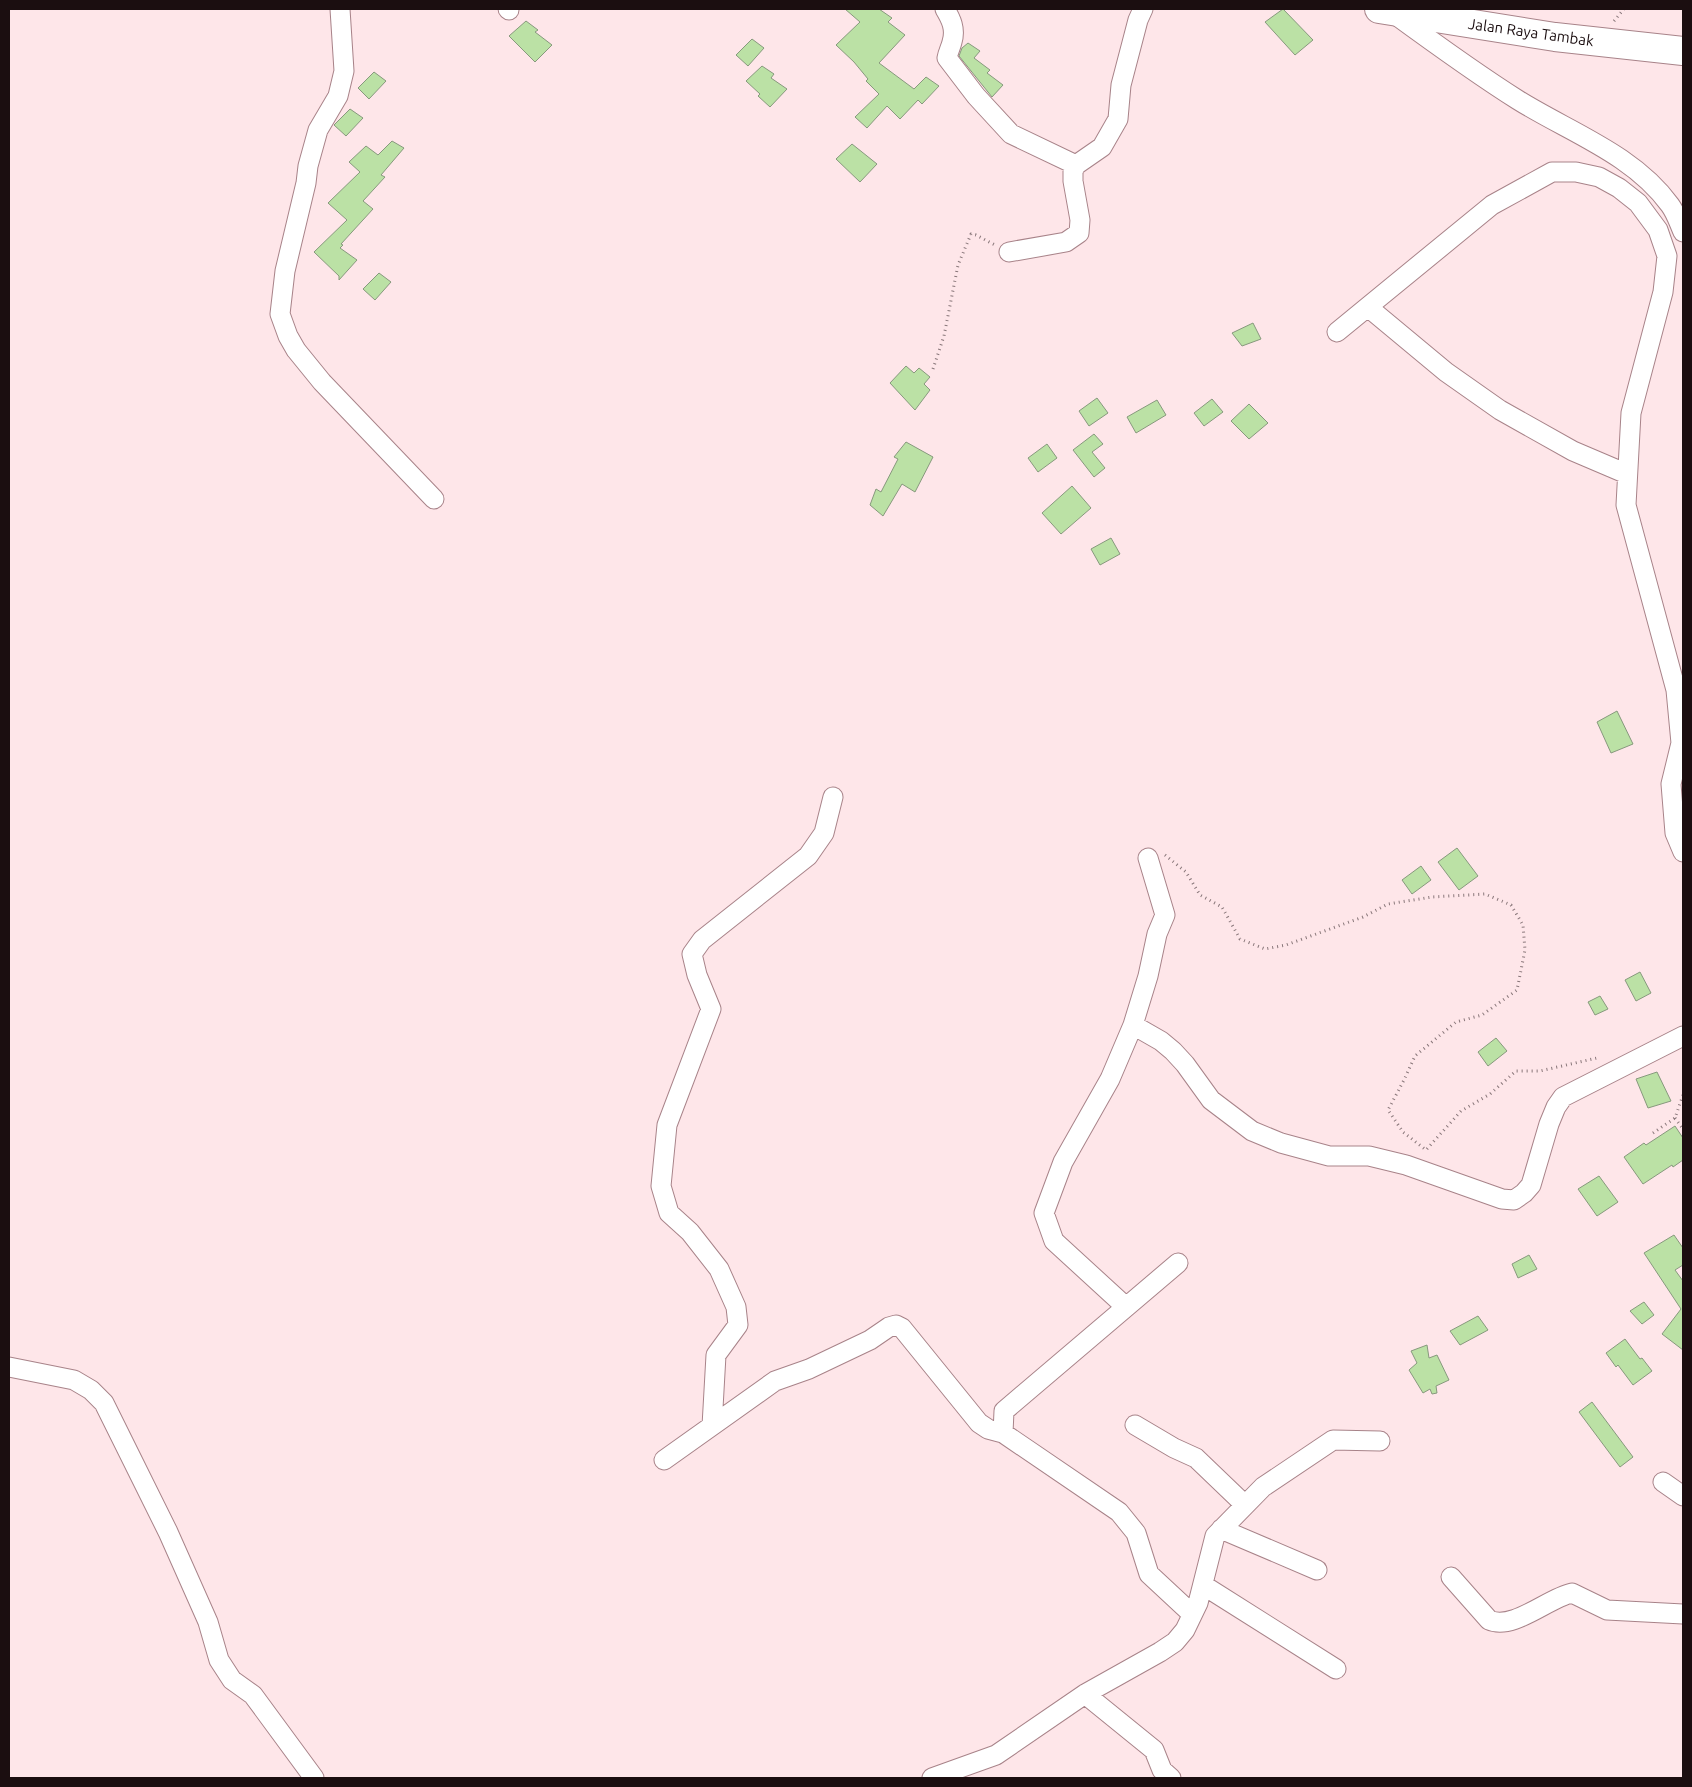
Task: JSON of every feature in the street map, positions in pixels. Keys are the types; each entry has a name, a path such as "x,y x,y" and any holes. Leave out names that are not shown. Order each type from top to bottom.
{"street":[{"path":"340,9 344,71 338,96 318,130 308,166 285,271 280,314 288,336 296,350 322,382 434,499"},
{"path":"945,9 952,21 954,31 947,58 976,96 1011,134 1076,165"},
{"path":"1009,252 1066,242 1078,233 1080,220 1073,171 1076,165 1102,147 1118,119 1121,85 1138,20 1143,9"},
{"path":"1385,10 1482,78 1540,114 1611,151 1650,183 1670,206 1683,232"},
{"name":"Jalan Raya Tambak","path":"1385,10 1556,38 1683,51"},
{"path":"1337,332 1369,308 1492,205 1552,172 1576,172 1599,177 1619,188 1638,203 1658,230 1667,256 1663,292 1631,413 1626,505 1676,690 1681,728 1671,784 1675,833 1683,852"},
{"path":"1369,308 1446,372 1500,410 1573,451 1627,474"},
{"path":"712,1426 716,1355 738,1325 736,1307 719,1269 690,1232 669,1213 661,1186 667,1125 711,1009 697,975 692,954 702,940 808,856 824,833 833,797"},
{"path":"1126,1307 1054,1240 1044,1213 1063,1162 1110,1078 1133,1025 1148,976 1157,934 1165,915 1148,858"},
{"path":"1133,1025 1161,1041 1173,1051 1185,1064 1211,1100 1252,1131 1281,1143 1329,1156 1369,1156 1406,1165 1502,1199 1514,1200 1531,1185 1549,1124 1556,1107 1563,1097 1683,1036"},
{"path":"1003,1433 1004,1411 1178,1263"},
{"path":"664,1460 775,1381 809,1369 870,1340 888,1327 896,1324 902,1328 979,1423 1003,1433 1128,1520 1136,1533 1149,1574 1192,1614"},
{"path":"9,1367 74,1380 90,1390 104,1403 168,1532 208,1622 219,1660 232,1680 252,1694 314,1778"},
{"path":"1135,1425 1174,1448 1196,1458 1245,1505"},
{"path":"932,1778 996,1754 1085,1694 1160,1652 1174,1642 1185,1630 1198,1603 1215,1536 1263,1487 1333,1440 1380,1441"},
{"path":"1663,1482 1683,1496"},
{"path":"1221,1529 1316,1570"},
{"path":"1451,1577 1489,1620 1500,1623 1524,1616 1572,1593 1607,1610 1683,1614"},
{"path":"1203,1585 1336,1669"},
{"path":"1085,1694 1154,1750 1162,1770 1171,1778"}],"path":[{"path":"933,369 944,336 958,265 971,234 1009,252"},
{"path":"1148,858 1164,853 1186,872 1200,895 1222,907 1240,940 1265,949 1286,945 1363,917 1388,904 1432,897 1485,894 1511,905 1523,925 1525,950 1518,990 1482,1015 1456,1022 1415,1056 1388,1110 1403,1132 1426,1150 1461,1111 1490,1094 1516,1071 1540,1071 1603,1057"},
{"path":"1654,1133 1675,1118 1683,1095"},
{"path":"1675,1118 1683,1129"}],"building":[{"path":"845,9 879,9 892,18 888,22 905,35 879,63 914,89 926,77 939,86 922,104 918,100 900,119 887,106 867,128 855,117 879,94 866,81 868,79 854,62 836,45 860,22"},
{"path":"1283,9 1313,40 1295,55 1265,22"},
{"path":"526,21 538,30 535,32 552,45 535,62 509,36"},
{"path":"752,39 764,48 748,66 736,55"},
{"path":"968,43 980,51 974,58 990,70 987,73 1003,85 992,97 959,56 962,48"},
{"path":"762,66 774,74 771,78 787,89 770,107 746,81"},
{"path":"374,72 386,81 369,99 358,88"},
{"path":"350,109 363,118 346,136 334,125"},
{"path":"392,141 404,148 381,175 385,177 363,201 373,209 341,244 343,245 340,248 357,260 339,280 339,276 314,252 347,220 328,203 360,172 349,162 366,146 378,155"},
{"path":"852,144 877,164 860,182 836,159"},
{"path":"379,273 391,282 375,300 363,289"},
{"path":"1253,323 1261,339 1242,346 1232,333"},
{"path":"906,366 914,373 919,368 930,377 924,384 930,390 915,410 890,383"},
{"path":"1097,398 1108,413 1089,426 1079,411"},
{"path":"1212,399 1223,412 1204,426 1194,413"},
{"path":"1157,400 1166,415 1136,433 1127,417"},
{"path":"1249,404 1268,423 1249,439 1231,421"},
{"path":"1094,434 1103,444 1092,452 1105,468 1094,477 1073,450"},
{"path":"906,442 933,457 915,492 902,484 883,516 870,505 876,489 881,492 898,459 894,457"},
{"path":"1047,444 1057,458 1038,472 1028,458"},
{"path":"1072,486 1091,508 1061,534 1042,513"},
{"path":"1111,538 1120,554 1100,565 1091,549"},
{"path":"1617,711 1633,744 1611,753 1597,722"},
{"path":"1457,848 1478,876 1459,890 1438,862"},
{"path":"1421,866 1431,880 1412,894 1402,880"},
{"path":"1640,972 1651,993 1636,1001 1625,980"},
{"path":"1600,996 1608,1009 1595,1015 1588,1002"},
{"path":"1496,1038 1507,1051 1488,1066 1478,1052"},
{"path":"1657,1072 1671,1101 1648,1108 1636,1079"},
{"path":"1675,1126 1683,1138 1683,1160 1643,1184 1624,1157 1644,1143 1646,1145"},
{"path":"1599,1176 1618,1202 1597,1216 1578,1189"},
{"path":"1674,1235 1683,1248 1683,1265 1675,1270 1683,1281 1683,1350 1662,1334 1681,1309 1644,1253"},
{"path":"1529,1255 1537,1269 1518,1278 1512,1264"},
{"path":"1644,1302 1654,1315 1642,1324 1630,1311"},
{"path":"1478,1316 1488,1330 1460,1345 1450,1331"},
{"path":"1625,1339 1652,1371 1633,1385 1606,1353"},
{"path":"1427,1345 1429,1358 1437,1355 1449,1380 1436,1386 1437,1393 1432,1394 1430,1389 1423,1393 1409,1370 1417,1363 1411,1351"},
{"path":"1592,1402 1633,1457 1620,1467 1579,1412"}]}
